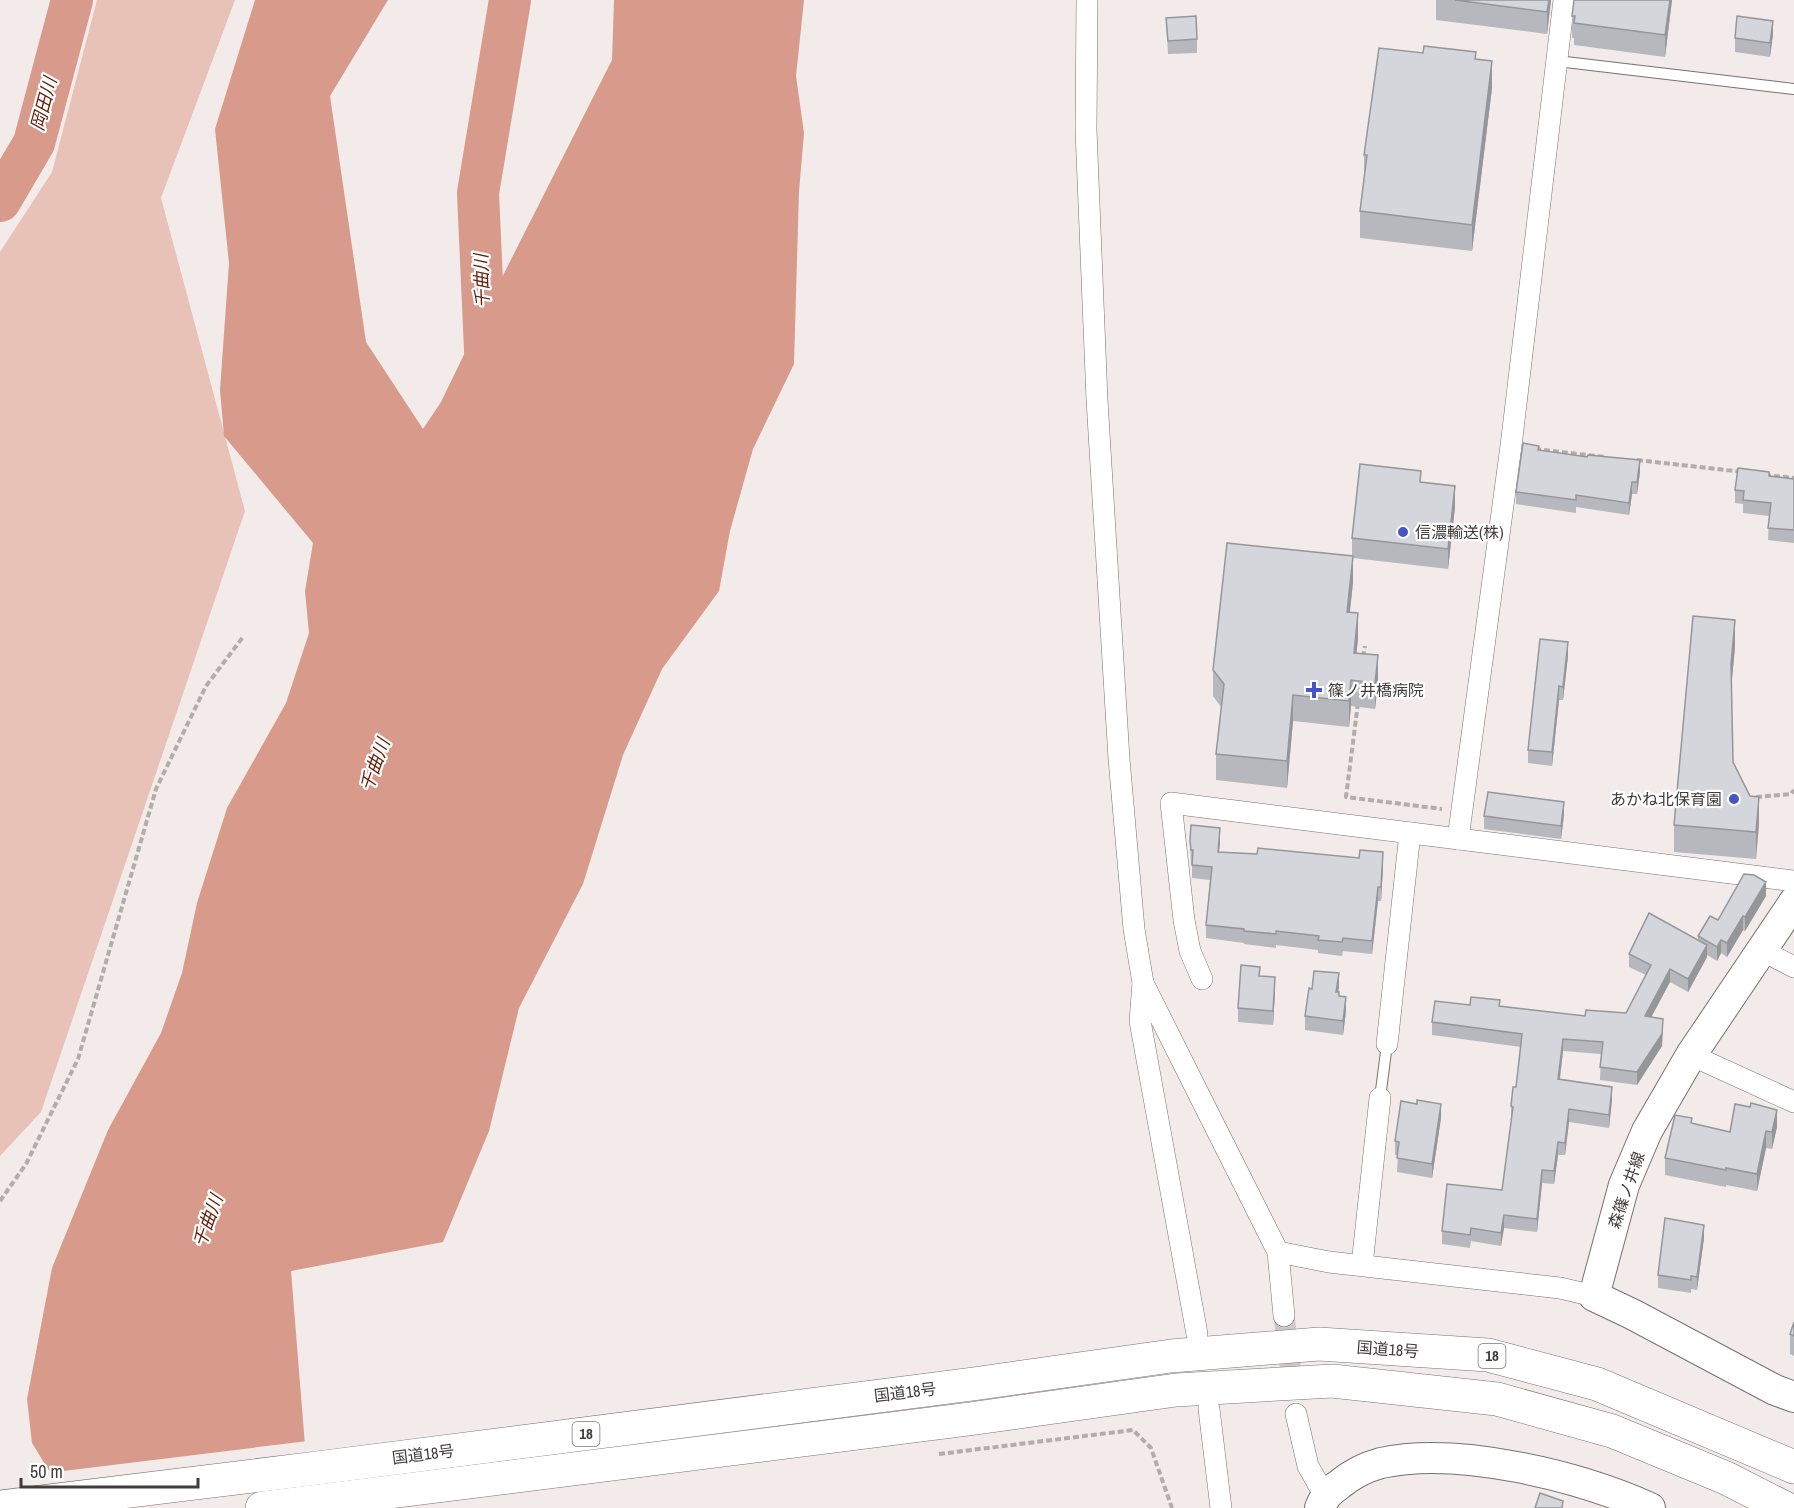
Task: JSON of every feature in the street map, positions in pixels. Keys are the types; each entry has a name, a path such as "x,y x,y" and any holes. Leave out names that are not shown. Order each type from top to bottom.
{"highway":[{"name":"国道18号","path":"0,1507 973,1384 1171,1356 1319,1344 1488,1355 1597,1384 1794,1467"},
{"name":"国道18号","path":"262,1508 969,1419 1176,1390 1332,1381 1497,1399 1612,1431 1726,1478 1785,1508"}],"main road":[{"name":"森篠ノ井線","path":"1594,1296 1624,1185 1647,1131 1691,1054 1794,902"},
{"path":"1594,1296 1775,1390 1794,1397"},
{"path":"1322,1502 1350,1476 1379,1464 1409,1459 1453,1459 1543,1473 1620,1495 1650,1508"}],"street":[{"path":"1087,0 1086,130 1097,400 1119,759 1134,929 1143,983 1140,1021 1197,1334"},
{"path":"1458,839 1511,446 1564,0"},
{"path":"1202,979 1190,951 1184,920 1171,803 1794,881"},
{"path":"1387,1044 1410,833"},
{"path":"1761,950 1794,967"},
{"path":"1143,983 1278,1252 1284,1316"},
{"path":"1691,1054 1794,1102"},
{"path":"1362,1265 1380,1098"},
{"path":"1278,1252 1329,1262 1560,1288 1594,1296"},
{"path":"1209,1409 1214,1433 1221,1508"},
{"path":"1296,1414 1308,1466 1322,1502"}],"lane":[{"path":"1557,61 1794,89"},
{"path":"1380,1098 1387,1044"}],"path":[{"path":"1511,446 1605,457"},
{"path":"1629,459 1747,472"},
{"path":"1759,474 1794,478"},
{"path":"0,1201 26,1164 78,1059 156,789 206,686 243,637"},
{"path":"1363,657 1365,646"},
{"path":"1359,693 1346,797 1462,811"},
{"path":"1748,798 1791,794 1794,790"},
{"path":"932,1454 1133,1430 1151,1448 1172,1508"}],"shaded area":[{"path":"97,0 235,0 161,198 245,511 41,1112 0,1156 0,252 52,172"}],"water":[{"path":"255,0 388,0 330,96 366,342 423,429 441,402 612,60 614,0 804,0 796,76 804,133 799,191 794,364 753,449 730,531 719,591 662,669 623,755 583,884 519,1008 489,1131 443,1242 291,1271 310,1508 72,1508 32,1443 27,1399 52,1268 108,1130 161,1033 182,973 197,903 227,808 286,703 309,633 305,591 313,543 224,436 220,390 229,263 215,129"}],"pier":[{"path":"308,1441 313,1508 69,1508 47,1473"}],"building":[{"path":"1455,0 1549,0 1547,12"},
{"path":"1574,0 1670,0 1665,35 1574,23 1575,16 1572,16"},
{"path":"1196,16 1197,39 1168,41 1166,18"},
{"path":"1737,16 1773,21 1770,43 1735,38"},
{"path":"1424,46 1476,52 1475,59 1492,61 1472,225 1360,211 1367,155 1364,155 1379,48 1423,53"},
{"path":"1523,443 1539,446 1538,450 1587,457 1588,455 1640,460 1637,482 1632,482 1629,503 1576,495 1576,500 1516,492"},
{"name":"信濃輸送(株)","path":"1360,464 1421,471 1420,482 1455,486 1448,549 1352,538"},
{"path":"1738,468 1769,472 1769,476 1794,479 1794,530 1768,528 1771,503 1743,500 1744,491 1735,490"},
{"path":"1227,543 1353,556 1347,612 1358,613 1354,653 1378,655 1375,683 1351,680 1349,701 1293,695 1287,761 1216,754 1224,684 1213,670"},
{"path":"1693,616 1735,620 1731,664 1733,762 1750,796 1759,797 1756,832 1674,825"},
{"path":"1540,639 1568,642 1563,687 1559,686 1552,752 1528,750"},
{"path":"1488,792 1564,802 1561,826 1484,816"},
{"path":"1191,825 1220,828 1218,852 1257,854 1258,848 1359,858 1360,850 1383,852 1381,887 1378,887 1372,941 1343,938 1342,942 1318,940 1319,936 1276,931 1276,934 1244,931 1244,929 1206,925 1212,867 1192,865"},
{"path":"1744,874 1754,875 1766,882 1727,943 1721,940 1717,947 1698,936 1710,916 1718,920"},
{"path":"1649,913 1707,945 1688,979 1670,969 1645,1016 1663,1019 1662,1034 1637,1072 1600,1067 1603,1042 1563,1039 1558,1079 1612,1087 1609,1115 1569,1109 1565,1143 1558,1142 1554,1171 1542,1170 1537,1219 1504,1215 1501,1233 1471,1228 1470,1235 1442,1231 1447,1184 1502,1190 1513,1107 1511,1106 1513,1087 1516,1087 1522,1034 1432,1022 1435,1001 1470,1005 1471,997 1500,1000 1499,1006 1585,1016 1586,1010 1626,1013 1651,965 1629,954"},
{"path":"1241,965 1260,967 1259,976 1275,977 1273,1011 1238,1008"},
{"path":"1314,971 1339,973 1336,992 1339,992 1339,996 1346,997 1343,1021 1305,1016"},
{"path":"1417,1100 1441,1104 1432,1164 1397,1158 1399,1142 1395,1141 1401,1101 1417,1104"},
{"path":"1751,1103 1777,1110 1772,1132 1766,1131 1757,1174 1665,1158 1675,1115 1692,1118 1691,1123 1730,1132 1735,1104 1750,1107"},
{"path":"1665,1218 1704,1225 1697,1277 1691,1276 1691,1280 1658,1275"},
{"path":"1794,1322 1794,1336 1790,1334"},
{"path":"1540,1493 1563,1501 1562,1508 1535,1508"}],"waterway":[{"name":"岡田川","path":"0,201 34,143 72,0"},
{"name":"千曲川","path":"486,372 478,193 510,0"}],"tunnel":[{"path":"1284,1316 1296,1414"}],"place":[{"name":"信濃輸送(株)","path":"1403,532"},
{"name":"篠ノ井橋病院","path":"1314,690"},
{"name":"あかね北保育園","path":"1734,799"}]}
